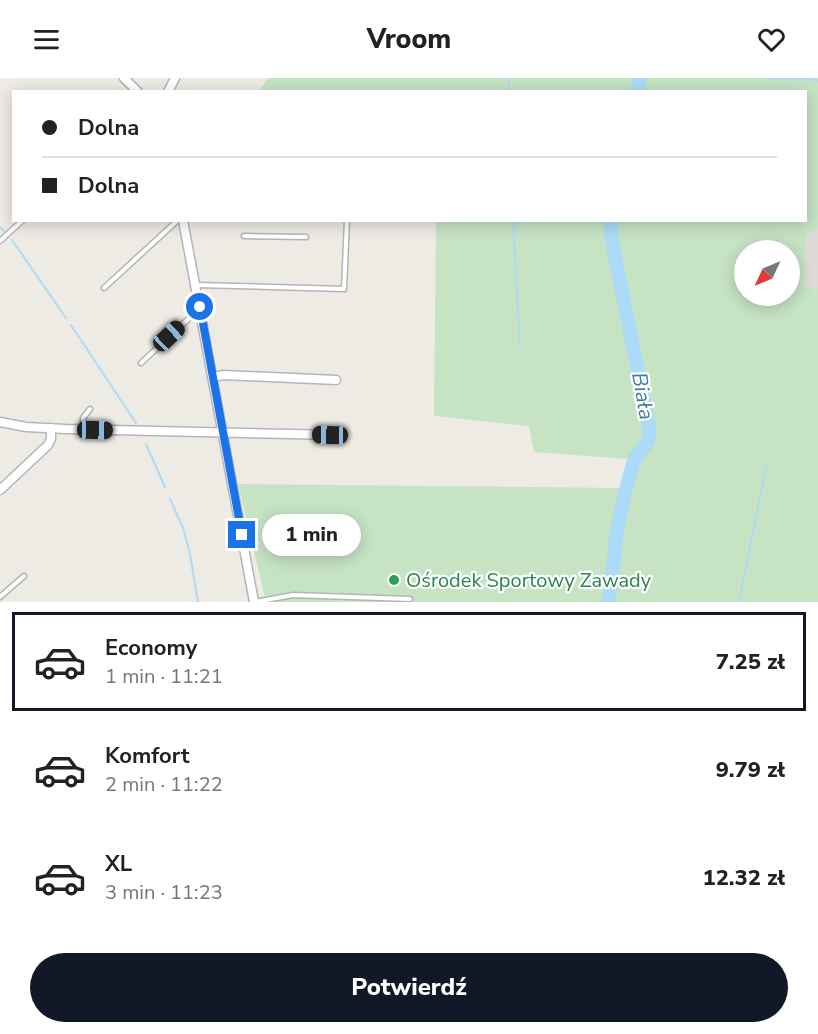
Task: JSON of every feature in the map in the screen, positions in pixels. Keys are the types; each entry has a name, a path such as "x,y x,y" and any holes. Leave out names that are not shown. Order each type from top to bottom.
{"street":[{"path":"124,78 136,90"},
{"path":"183,222 255,602"},
{"path":"213,377 224,375 336,380"},
{"path":"0,422 26,427 51,428 339,435"},
{"path":"0,490 48,445 51,439 51,428"}],"lane":[{"path":"0,241 21,222"},
{"path":"104,288 176,222"},
{"path":"196,285 344,289 347,222"},
{"path":"244,236 306,237"},
{"path":"141,363 200,307"},
{"path":"83,429 83,418 90,409"},
{"path":"0,597 24,576"},
{"path":"255,602 293,595 410,600"}],"shaded area":[{"path":"807,229 818,229 818,289 804,287"}],"green space":[{"path":"268,78 818,78 818,229 807,230 804,287 818,289 818,602 266,602 238,484 621,488 627,459 534,452 529,426 434,416 436,222 807,222 807,90 260,90"}],"waterway":[{"path":"509,78 509,90"},
{"name":"Biała","path":"637,90 640,78"},
{"path":"767,78 818,80"},
{"path":"513,222 520,348"},
{"name":"Biała","path":"608,602 619,518 635,460 647,441 650,431 611,236 611,222"},
{"path":"0,227 4,231"},
{"path":"12,240 66,318"},
{"path":"71,325 136,423"},
{"path":"146,444 165,487"},
{"path":"739,602 766,468"},
{"path":"170,499 183,528 198,602"}],"place":[{"name":"Ośrodek Sportowy Zawady","path":"394,580"}],"route":[{"path":"200,307 242,535"}]}
